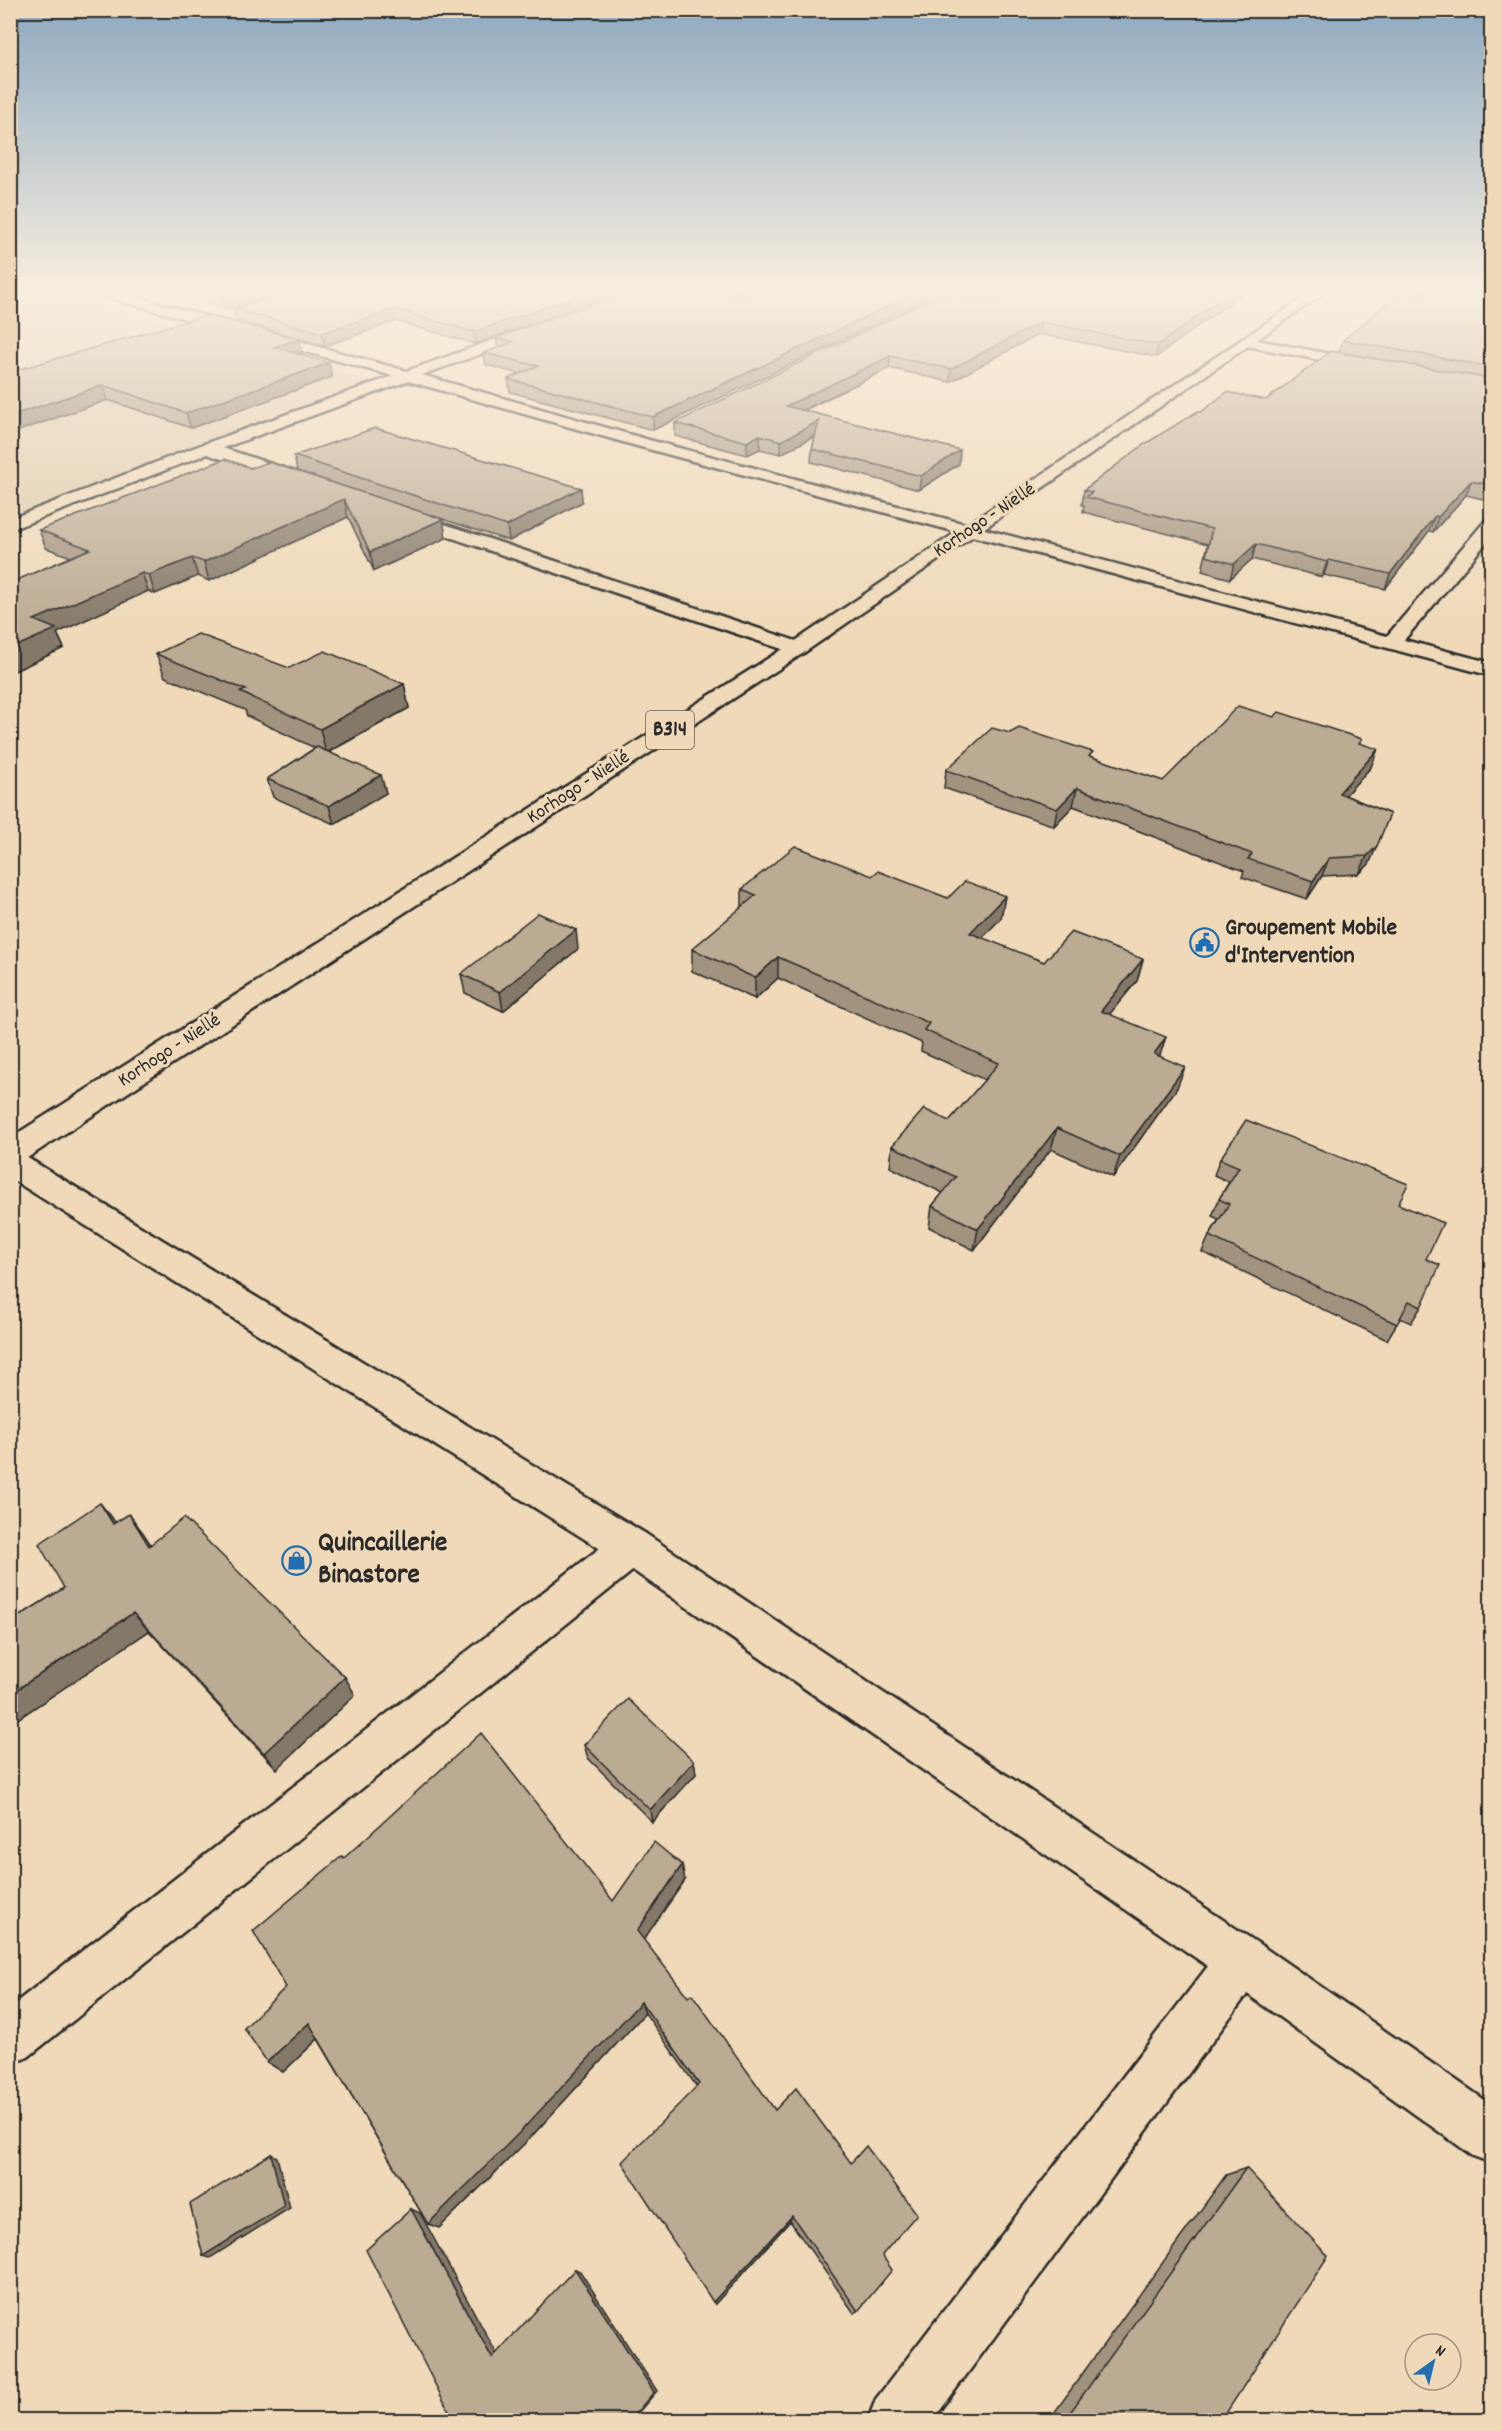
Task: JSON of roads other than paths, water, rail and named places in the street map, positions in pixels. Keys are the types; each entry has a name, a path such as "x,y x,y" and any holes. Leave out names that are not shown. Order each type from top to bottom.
{"street":[{"path":"10,525 207,448 327,405"},
{"path":"512,405 643,443 1491,670"},
{"name":"Korhogo - Niellé","path":"10,1154 798,648 1154,405"},
{"path":"643,443 664,433"},
{"path":"207,448 318,486"},
{"path":"384,508 798,648"},
{"path":"1392,642 1491,524"},
{"path":"10,1162 632,1547 1242,1961 1491,2137"},
{"path":"10,2039 632,1547"},
{"path":"897,2421 1242,1961"}],"place":[{"name":"Groupement Mobile d'Intervention","path":"1204,943"},
{"name":"Quincaillerie Binastore","path":"297,1561"}]}
